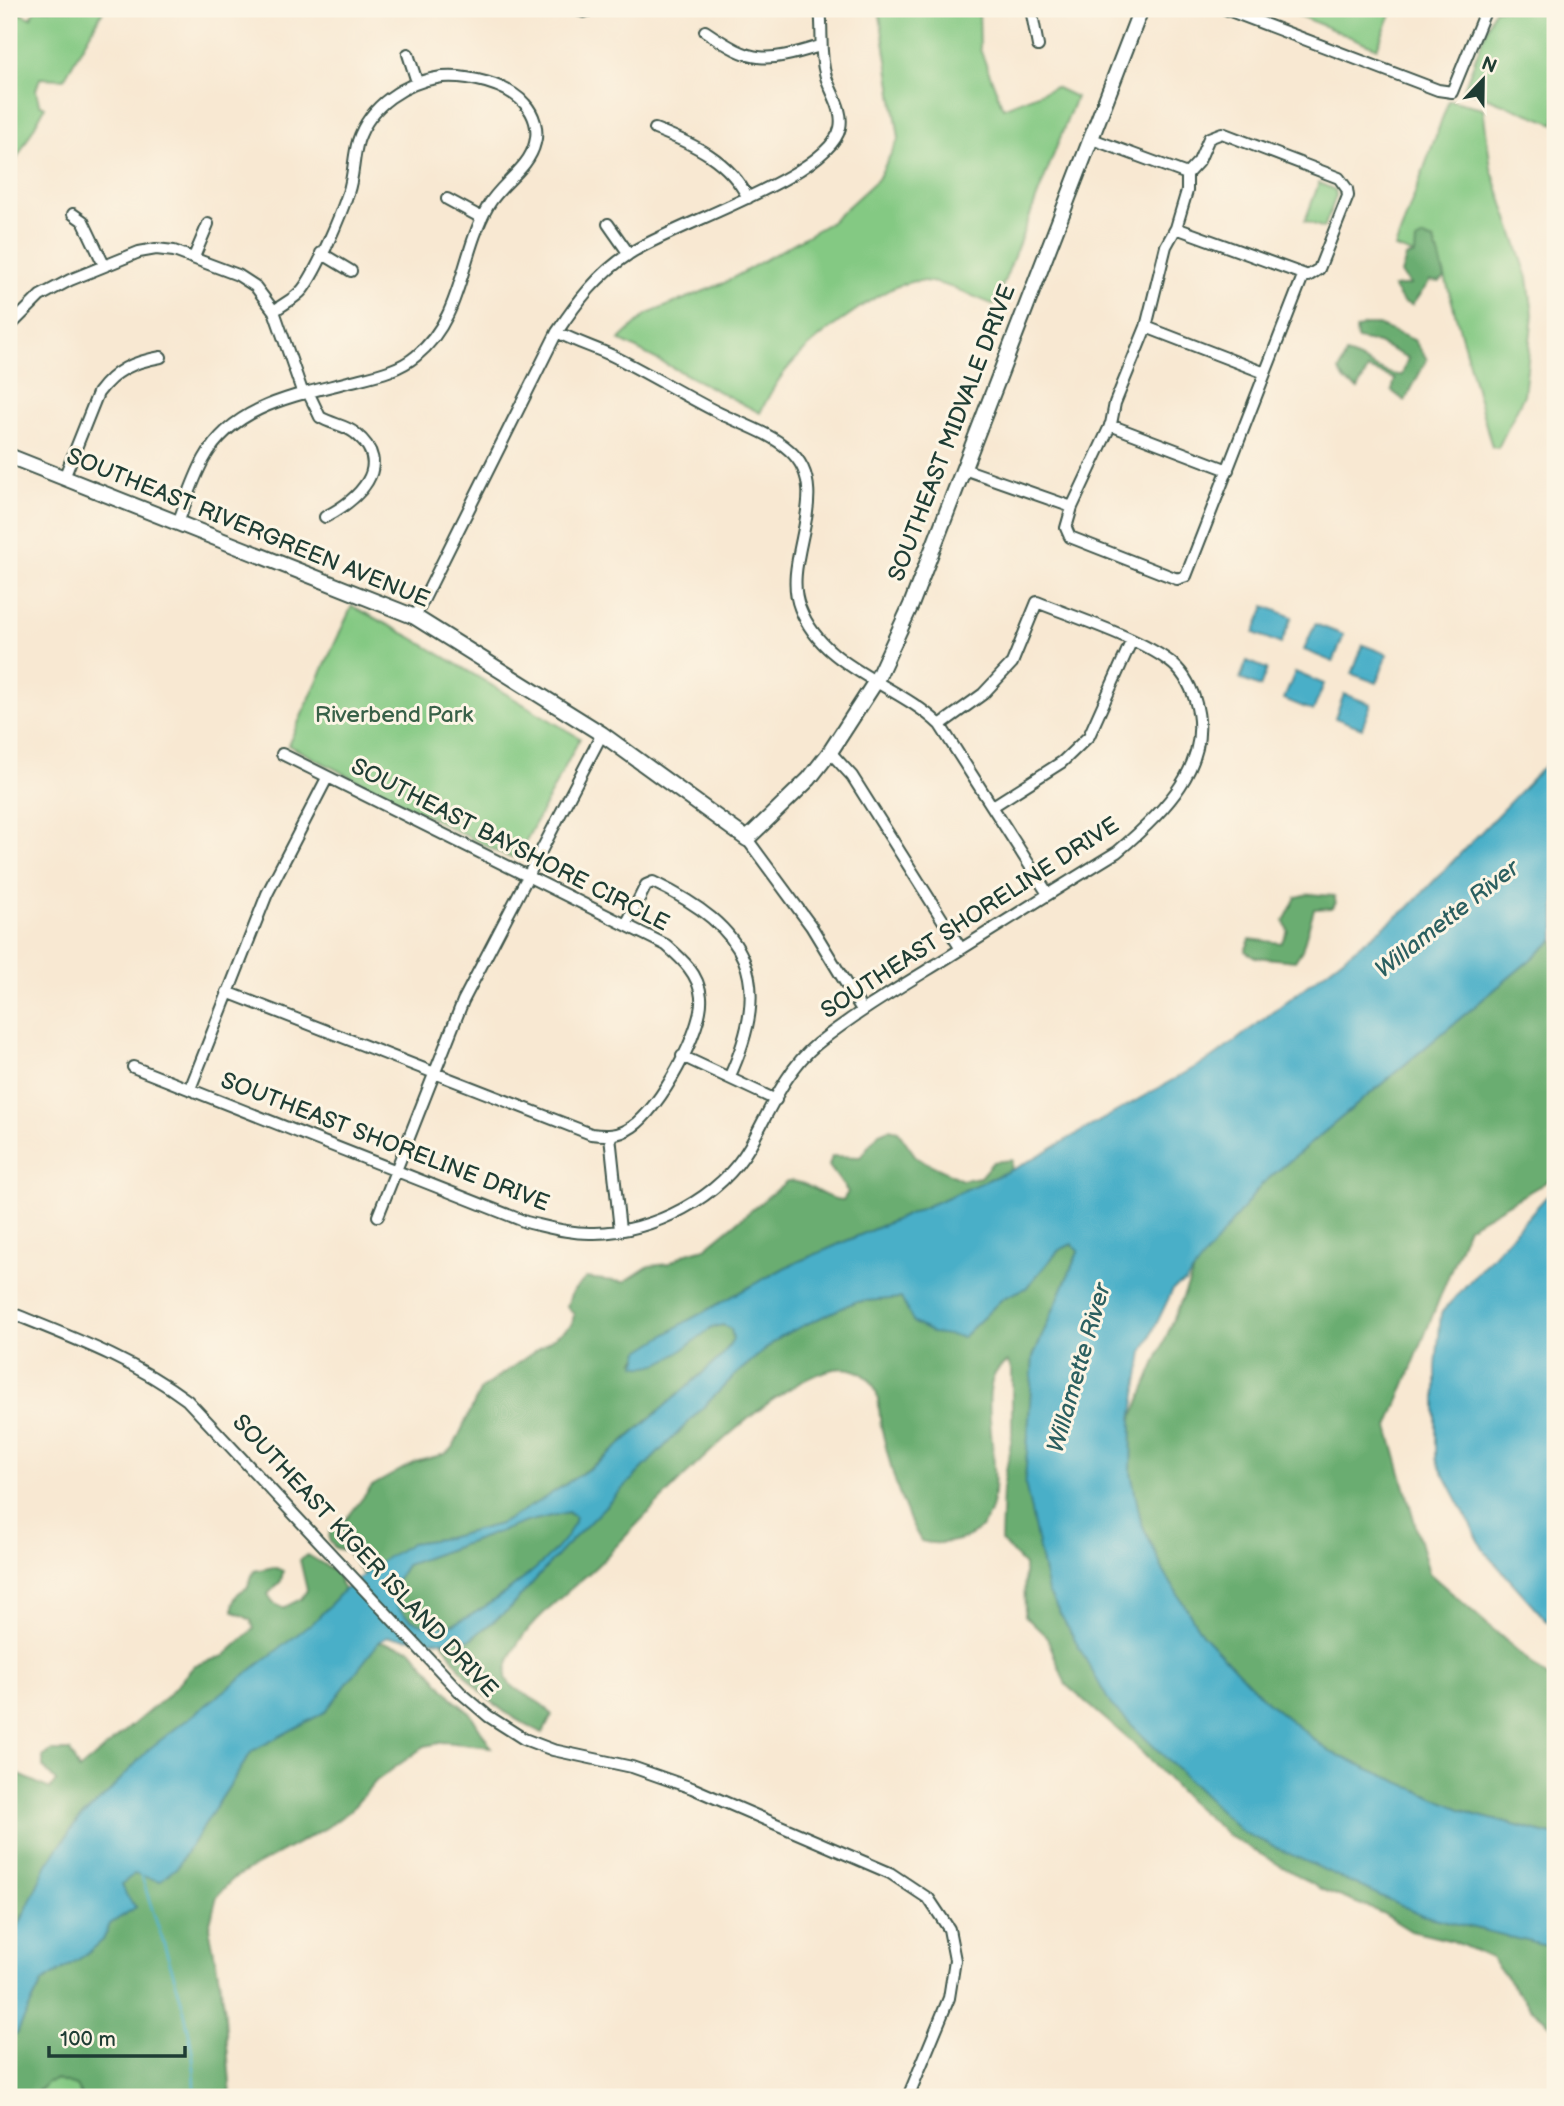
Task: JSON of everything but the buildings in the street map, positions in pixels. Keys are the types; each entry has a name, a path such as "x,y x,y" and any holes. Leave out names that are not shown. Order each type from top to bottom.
{"street":[{"path":"572,9 584,12 596,9"},
{"path":"415,617 557,332 600,277 629,254 748,198 797,171 838,135 840,111 826,76 820,46 820,9"},
{"path":"1031,9 1038,46"},
{"name":"SOUTHEAST MIDVALE DRIVE","path":"747,839 809,779 876,681 911,605 1141,9"},
{"path":"1224,9 1438,90 1452,92 1486,9"},
{"path":"705,31 734,50 765,59 820,46"},
{"path":"408,54 417,82"},
{"path":"178,523 203,461 217,439 254,411 306,393 392,370 425,348 451,311 482,218 501,187 530,156 536,137 530,110 517,96 468,78 447,77 417,82 384,103 366,125 358,143 348,194 303,288 274,311"},
{"path":"655,129 722,162 737,176 748,198"},
{"path":"1177,228 1303,276 1314,274 1319,269 1348,195 1344,183 1217,133 1209,138 1199,161 1187,174 1188,187 1177,228 1166,246 1146,327 1115,403 1110,425 1072,507 1067,533 1182,579 1186,576 1303,276"},
{"path":"1092,139 1187,174"},
{"path":"447,199 482,218"},
{"path":"73,214 83,221 104,265"},
{"path":"194,257 208,224"},
{"path":"608,224 629,254"},
{"path":"9,327 40,296 104,265 156,249 194,257 246,280 274,311 306,393 320,417 356,433 368,449 371,460 370,478 359,495 325,517"},
{"path":"320,253 351,271"},
{"path":"1146,327 1265,373"},
{"path":"557,332 759,431 790,451 803,475 809,502 794,568 800,610 827,649 916,703 940,725 1048,894"},
{"path":"64,478 98,393 126,367 161,357"},
{"path":"1110,425 1227,470"},
{"name":"SOUTHEAST RIVERGREEN AVENUE","path":"9,456 415,617 602,734 747,839 811,926 863,1010"},
{"path":"964,469 1072,507"},
{"name":"SOUTHEAST SHORELINE DRIVE","path":"134,1067 526,1222 565,1231 594,1233 654,1223 683,1209 727,1177 748,1149 802,1057 863,1010 1117,852 1145,828 1169,801 1195,759 1200,718 1186,678 1170,662 1132,642 1037,602 1012,663 983,694 940,725"},
{"path":"993,806 1062,762 1088,736 1132,642"},
{"path":"378,1216 434,1072 485,955 602,734"},
{"path":"830,752 852,776 961,949"},
{"name":"SOUTHEAST BAYSHORE CIRCLE","path":"282,754 666,945 686,963 695,976 701,996 700,1014 682,1056 652,1110 632,1128 610,1136"},
{"path":"190,1089 267,894 327,778"},
{"path":"626,925 646,885 653,882 692,901 718,920 738,947 748,972 749,1028 729,1078"},
{"path":"227,992 591,1134 610,1136 620,1230"},
{"path":"682,1056 776,1100"},
{"name":"SOUTHEAST KIGER ISLAND DRIVE","path":"9,1312 85,1343 168,1386 219,1431 460,1692 488,1716 524,1739 553,1751 632,1767 692,1788 890,1873 929,1899 949,1929 956,1960 949,1998 908,2097"}],"green space":[{"path":"9,9 31,18 36,9 104,9 64,79 40,78 36,90 39,104 45,107 9,173"},
{"path":"879,9 979,9 980,49 1003,108 1055,87 1076,97 995,305 928,281 905,283 889,290 854,312 806,349 780,378 760,413 619,340 647,314 724,283 831,222 878,179 899,138"},
{"path":"1283,9 1393,9 1377,48"},
{"path":"1494,9 1555,9 1555,124 1464,89"},
{"path":"1449,100 1483,108 1491,168 1528,278 1533,314 1524,395 1498,448 1492,447 1438,251 1415,255 1395,248"},
{"path":"1319,183 1335,190 1336,196 1324,228 1305,221"},
{"path":"1423,237 1434,241 1445,278 1440,282 1430,281 1412,305 1403,302 1393,287 1410,285 1401,274 1406,257 1415,255 1416,241"},
{"path":"1365,325 1378,325 1414,340 1427,359 1405,401 1392,391 1395,379 1368,369 1358,389 1346,382 1339,371 1346,354 1387,372 1402,375 1408,358 1378,343 1357,339 1356,329"},
{"name":"Riverbend Park","path":"352,606 411,637 580,738 517,858 506,856 288,745"},
{"path":"1309,894 1334,896 1336,903 1331,908 1314,909 1302,950 1295,961 1255,957 1245,951 1250,939 1281,943 1288,931 1284,921 1296,897"},
{"path":"1555,939 1555,1177 1468,1227 1388,1427 1429,1573 1555,1684 1555,1836 1472,1814 1330,1752 1267,1702 1202,1634 1164,1572 1141,1522 1131,1473 1132,1419 1195,1268 1262,1184"},
{"path":"889,1129 898,1131 917,1158 962,1180 980,1177 993,1162 1012,1160 1011,1170 786,1267 687,1321 641,1351 635,1361 713,1327 724,1325 731,1329 733,1339 722,1356 604,1458 500,1524 447,1538 411,1543 363,1575 346,1551 335,1548 329,1540 330,1530 347,1518 372,1486 415,1462 445,1454 453,1448 481,1389 572,1325 574,1314 567,1306 572,1292 586,1278 624,1282 649,1266 668,1264 687,1253 705,1248 787,1181 802,1183 835,1199 843,1200 848,1192 829,1166 832,1156 860,1157 879,1133"},
{"path":"1072,1244 1079,1250 1033,1357 1025,1483 1422,1915 1555,1948 1555,2028 1531,2008 1491,1958 1453,1941 1411,1931 1382,1913 1321,1889 1229,1836 1189,1801 1132,1742 1066,1685 1047,1637 1025,1616 1024,1565 1001,1541 1003,1488 1012,1436 1012,1372 1008,1362 994,1375 990,1396 994,1480 992,1507 981,1527 959,1540 940,1543 921,1541 907,1514 888,1456 874,1386 857,1371 831,1370 798,1384 760,1409 722,1441 649,1511 601,1562 542,1614 528,1630 516,1646 506,1679 552,1715 543,1733 512,1717 485,1696 462,1671 442,1641 471,1639 508,1610 562,1550 736,1374 781,1336 854,1302 901,1298 906,1307 963,1337 1003,1298 1026,1288 1059,1250"},
{"path":"567,1512 575,1517 570,1531 559,1546 504,1594 467,1617 453,1624 433,1626 412,1619 397,1605 395,1584 406,1565 526,1522"},
{"path":"308,1555 335,1571 344,1590 316,1620 78,1820 22,1917 9,1947 9,1770 50,1789 56,1781 43,1767 43,1757 51,1751 70,1751 79,1770 167,1696 195,1665 224,1656 254,1629 251,1620 233,1611 236,1596 247,1588 254,1571 274,1567 283,1571 281,1581 268,1594 273,1603 283,1608 301,1599 307,1590 300,1560"},
{"path":"379,1642 411,1649 454,1700 470,1713 491,1747 444,1742 425,1746 376,1781 350,1811 326,1828 232,1879 217,1896 209,1927 224,2004 231,2097 82,2097 76,2086 56,2080 47,2082 30,2094 9,2097 9,2038 17,2033 42,1982 87,1954 103,1940 110,1924 136,1907 127,1897 122,1884 134,1873 177,1867 252,1751 325,1712"},
{"path":"56,2080 76,2086 82,2097 13,2097 40,2091 46,2082"}],"water":[{"path":"1265,606 1292,617 1281,644 1254,633"},
{"path":"1315,624 1344,635 1333,662 1304,650"},
{"path":"1363,645 1387,654 1377,683 1352,674"},
{"path":"1247,661 1267,669 1260,687 1240,679"},
{"path":"1295,672 1324,684 1313,711 1284,699"},
{"path":"1344,694 1371,704 1362,728 1335,718"},
{"name":"Willamette River","path":"1555,755 1555,939 1262,1184 1185,1282 1173,1289 1143,1352 1132,1419 1131,1473 1141,1522 1164,1572 1202,1634 1267,1702 1330,1752 1472,1814 1555,1836 1555,1948 1422,1915 1242,1832 1111,1705 1048,1592 1025,1483 1033,1357 1079,1250 1072,1244 1059,1250 1026,1288 1003,1298 963,1337 933,1333 914,1323 901,1298 854,1302 781,1336 736,1374 562,1550 508,1610 470,1639 442,1641 388,1637 379,1642 325,1712 252,1751 177,1867 160,1881 134,1874 122,1884 127,1897 136,1907 110,1924 103,1940 87,1954 42,1982 17,2033 9,2038 9,1947 47,1864 78,1820 106,1795 149,1749 316,1620 344,1590 380,1562 411,1543 447,1538 500,1524 543,1499 604,1459 722,1356 733,1339 731,1329 723,1325 713,1327 666,1360 646,1366 636,1365 640,1351 687,1321 786,1267 1018,1167 1217,1055 1408,908","holes":["568,1512 575,1517 570,1531 543,1562 504,1594 453,1624 422,1624 403,1613 397,1605 395,1584 406,1565 526,1522"]},
{"path":"1555,1187 1555,1630 1485,1552 1436,1459 1436,1367 1441,1313"}],"waterway":[{"path":"141,1874 184,2012 194,2069 195,2097"}]}
